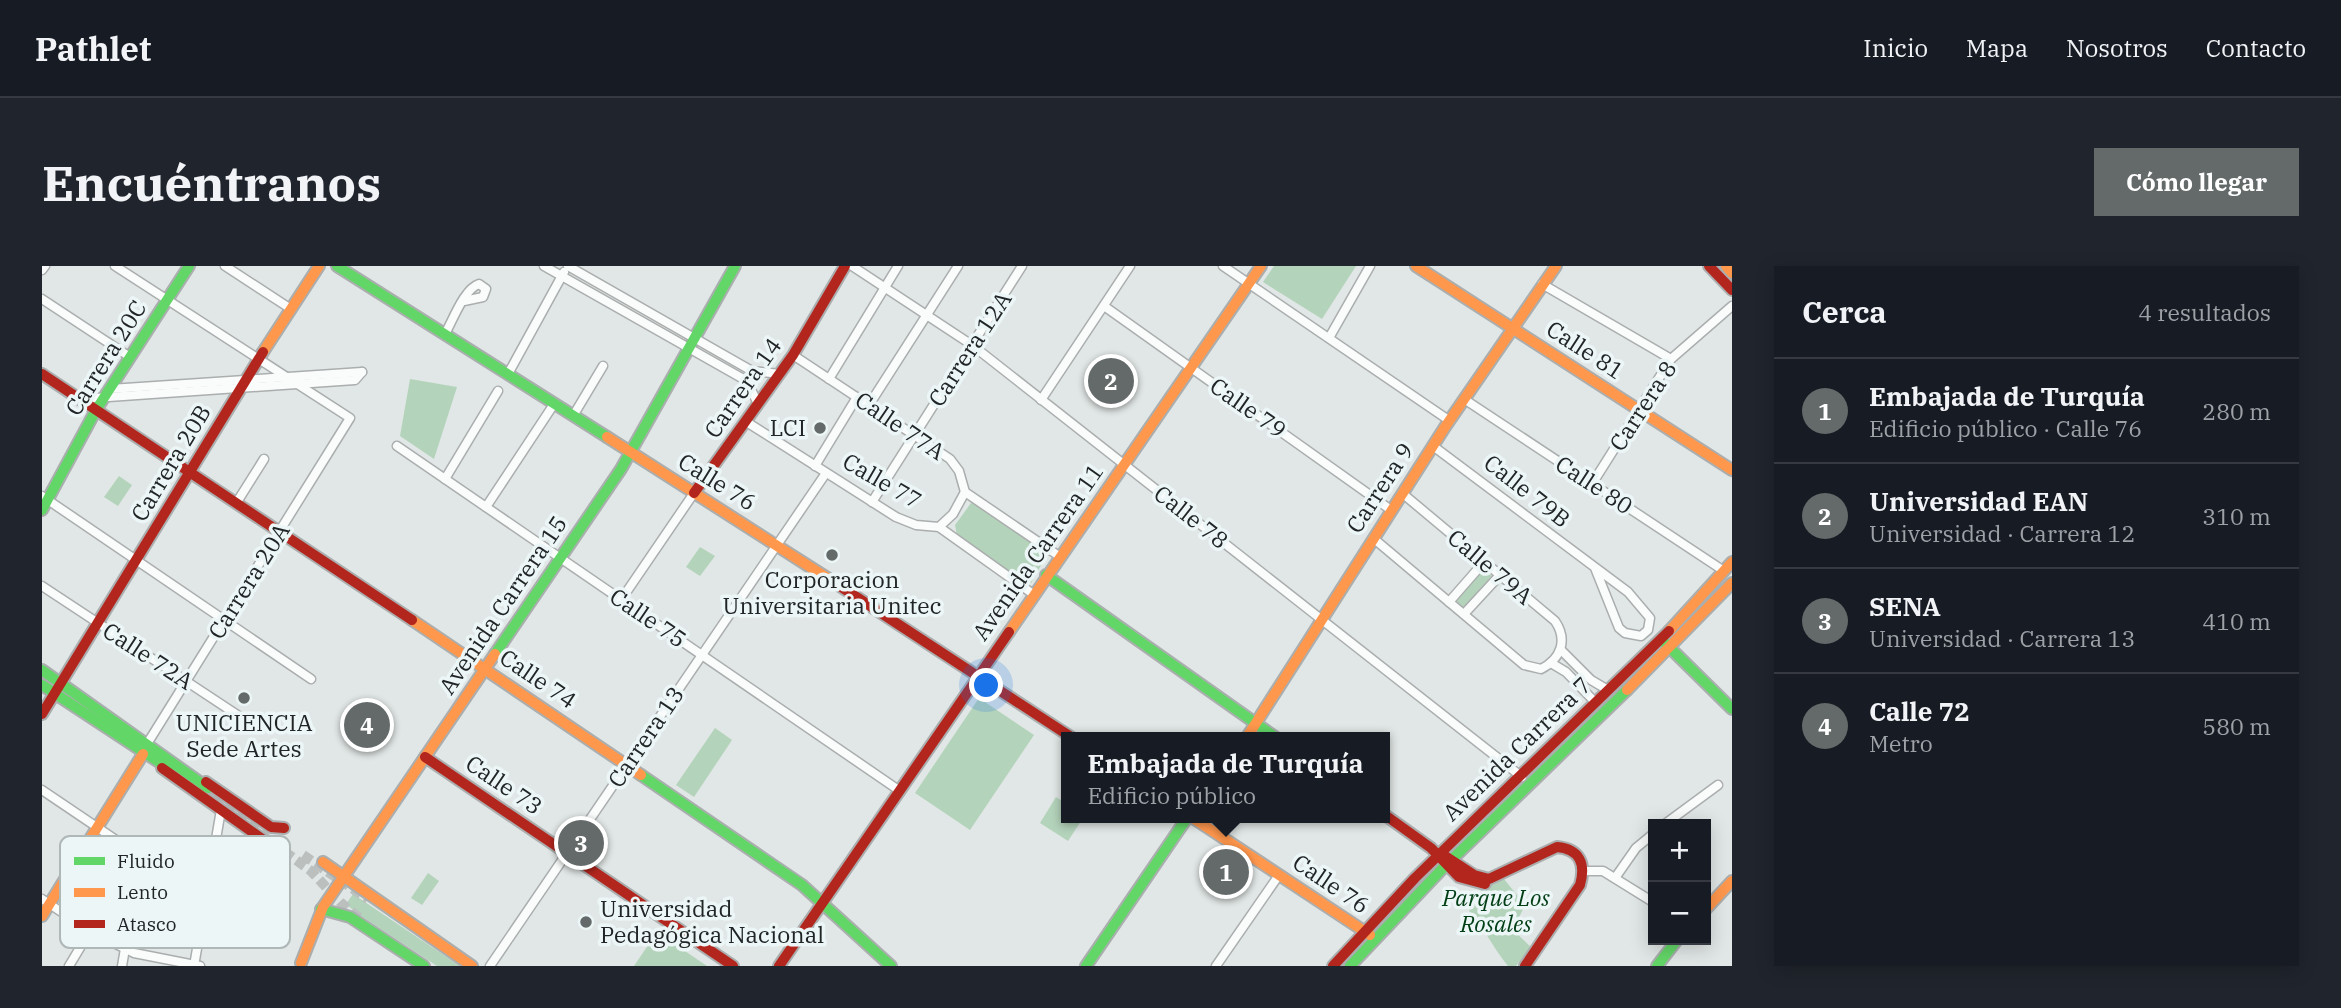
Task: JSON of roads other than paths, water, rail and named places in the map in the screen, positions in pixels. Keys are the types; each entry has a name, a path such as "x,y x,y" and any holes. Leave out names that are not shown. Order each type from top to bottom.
{"main road":[{"name":"Carrera 20C","path":"42,510 45,498 96,410 189,266"},
{"name":"Carrera 20B","path":"42,714 243,384 319,266"},
{"name":"Calle 76","path":"337,266 779,546 1063,732"},
{"name":"Avenida Carrera 15","path":"301,963 321,909 631,452 735,266"},
{"name":"Carrera 14","path":"694,493 793,355 845,266"},
{"name":"Avenida Carrera 11","path":"779,966 1261,266"},
{"name":"Calle 81","path":"1416,266 1732,470"},
{"name":"Carrera 9","path":"1250,732 1402,493 1511,328 1556,266"},
{"path":"1709,266 1732,290"},
{"path":"1726,266 1732,273"},
{"name":"Calle 74","path":"42,374 280,530 803,885 891,966"},
{"name":"Avenida Carrera 7","path":"1333,966 1438,855 1522,777 1595,702 1661,640 1728,566"},
{"path":"1046,575 1268,732"},
{"name":"Avenida Carrera 7","path":"1350,966 1448,863 1671,649 1732,583"},
{"path":"1661,640 1732,709"},
{"path":"42,670 258,836"},
{"path":"42,685 271,827 284,828"},
{"path":"145,749 206,790"},
{"path":"91,836 145,749"},
{"name":"Calle 73","path":"425,757 733,966"},
{"path":"1390,819 1478,884 1489,883 1498,874 1557,847 1573,850 1581,858 1584,871 1580,885 1525,966"},
{"path":"1086,966 1184,823"},
{"name":"Calle 76","path":"1201,823 1375,939"},
{"path":"323,862 470,966"},
{"path":"42,916 46,901 60,881"},
{"path":"1711,904 1732,881"},
{"path":"321,909 350,917 424,966"},
{"path":"425,937 470,966"},
{"path":"1657,966 1673,945"},
{"path":"416,956 432,966"}],"street":[{"path":"115,266 296,384"},
{"path":"225,266 291,309"},
{"path":"544,266 752,371 780,374"},
{"path":"508,374 568,266 692,343 747,381 758,404"},
{"name":"Calle 78","path":"852,266 972,345 1522,777"},
{"path":"829,379 898,266"},
{"path":"869,405 958,266"},
{"name":"Carrera 12A","path":"872,502 1022,266"},
{"path":"1041,400 1130,266"},
{"path":"1223,266 1450,421"},
{"path":"1327,336 1368,266"},
{"path":"1542,284 1671,359"},
{"path":"42,299 130,357"},
{"path":"445,334 464,301"},
{"name":"Calle 79","path":"1104,306 1391,510"},
{"name":"Carrera 8","path":"1592,484 1671,359 1732,306"},
{"name":"Calle 77A","path":"793,355 954,462 965,492"},
{"path":"573,416 603,366"},
{"path":"79,399 107,393 175,388 355,380 362,372 285,377 243,384"},
{"name":"Carrera 20A","path":"145,749 350,418 296,384"},
{"path":"444,479 498,391"},
{"path":"815,466 857,397"},
{"name":"Calle 80","path":"1464,399 1592,484 1728,566"},
{"path":"486,507 554,404"},
{"name":"Calle 77","path":"745,421 872,502 916,526 939,527 1033,594"},
{"name":"Calle 75","path":"397,446 900,791"},
{"name":"Calle 79B","path":"1433,446 1628,592 1649,613 1650,624 1641,636 1626,634 1619,628 1595,568"},
{"path":"237,502 264,459"},
{"name":"Carrera 13","path":"490,966 779,546 826,473"},
{"path":"939,527 954,514 965,492 1059,556"},
{"name":"Carrera 14","path":"621,600 694,493"},
{"name":"Calle 79A","path":"1402,493 1555,621 1561,631 1561,650 1591,680 1608,690"},
{"path":"45,498 311,679"},
{"path":"1373,538 1524,665 1537,669 1551,663 1561,650"},
{"path":"1449,602 1484,562"},
{"path":"1464,614 1500,575"},
{"name":"Calle 72A","path":"42,586 254,726"},
{"path":"1551,663 1566,672 1595,702"},
{"path":"1672,819 1718,785"},
{"path":"42,790 110,836"},
{"path":"216,836 221,810"},
{"path":"1615,878 1636,848 1648,838"},
{"path":"1584,871 1598,870 1648,899"},
{"path":"1216,966 1279,875"},
{"path":"69,966 80,948"},
{"path":"122,966 125,949 196,966 199,948"}],"tunnel":[{"path":"212,798 264,836"},
{"path":"303,855 368,899"},
{"path":"290,856 311,871 341,903 362,920"}],"place":[{"name":"Universidad EAN","path":"1111,381"},
{"name":"LCI","path":"820,428"},
{"name":"Corporacion Universitaria Unitec","path":"832,555"},
{"name":"UNICIENCIA Sede Artes","path":"244,698"},
{"name":"Calle 72","path":"367,725"},
{"name":"SENA","path":"581,843"},
{"name":"Embajada de Turquía","path":"1226,872"},
{"name":"Universidad Pedagógica Nacional","path":"586,922"}],"park label":[{"name":"Parque Los Rosales","path":"1496,911"}]}
